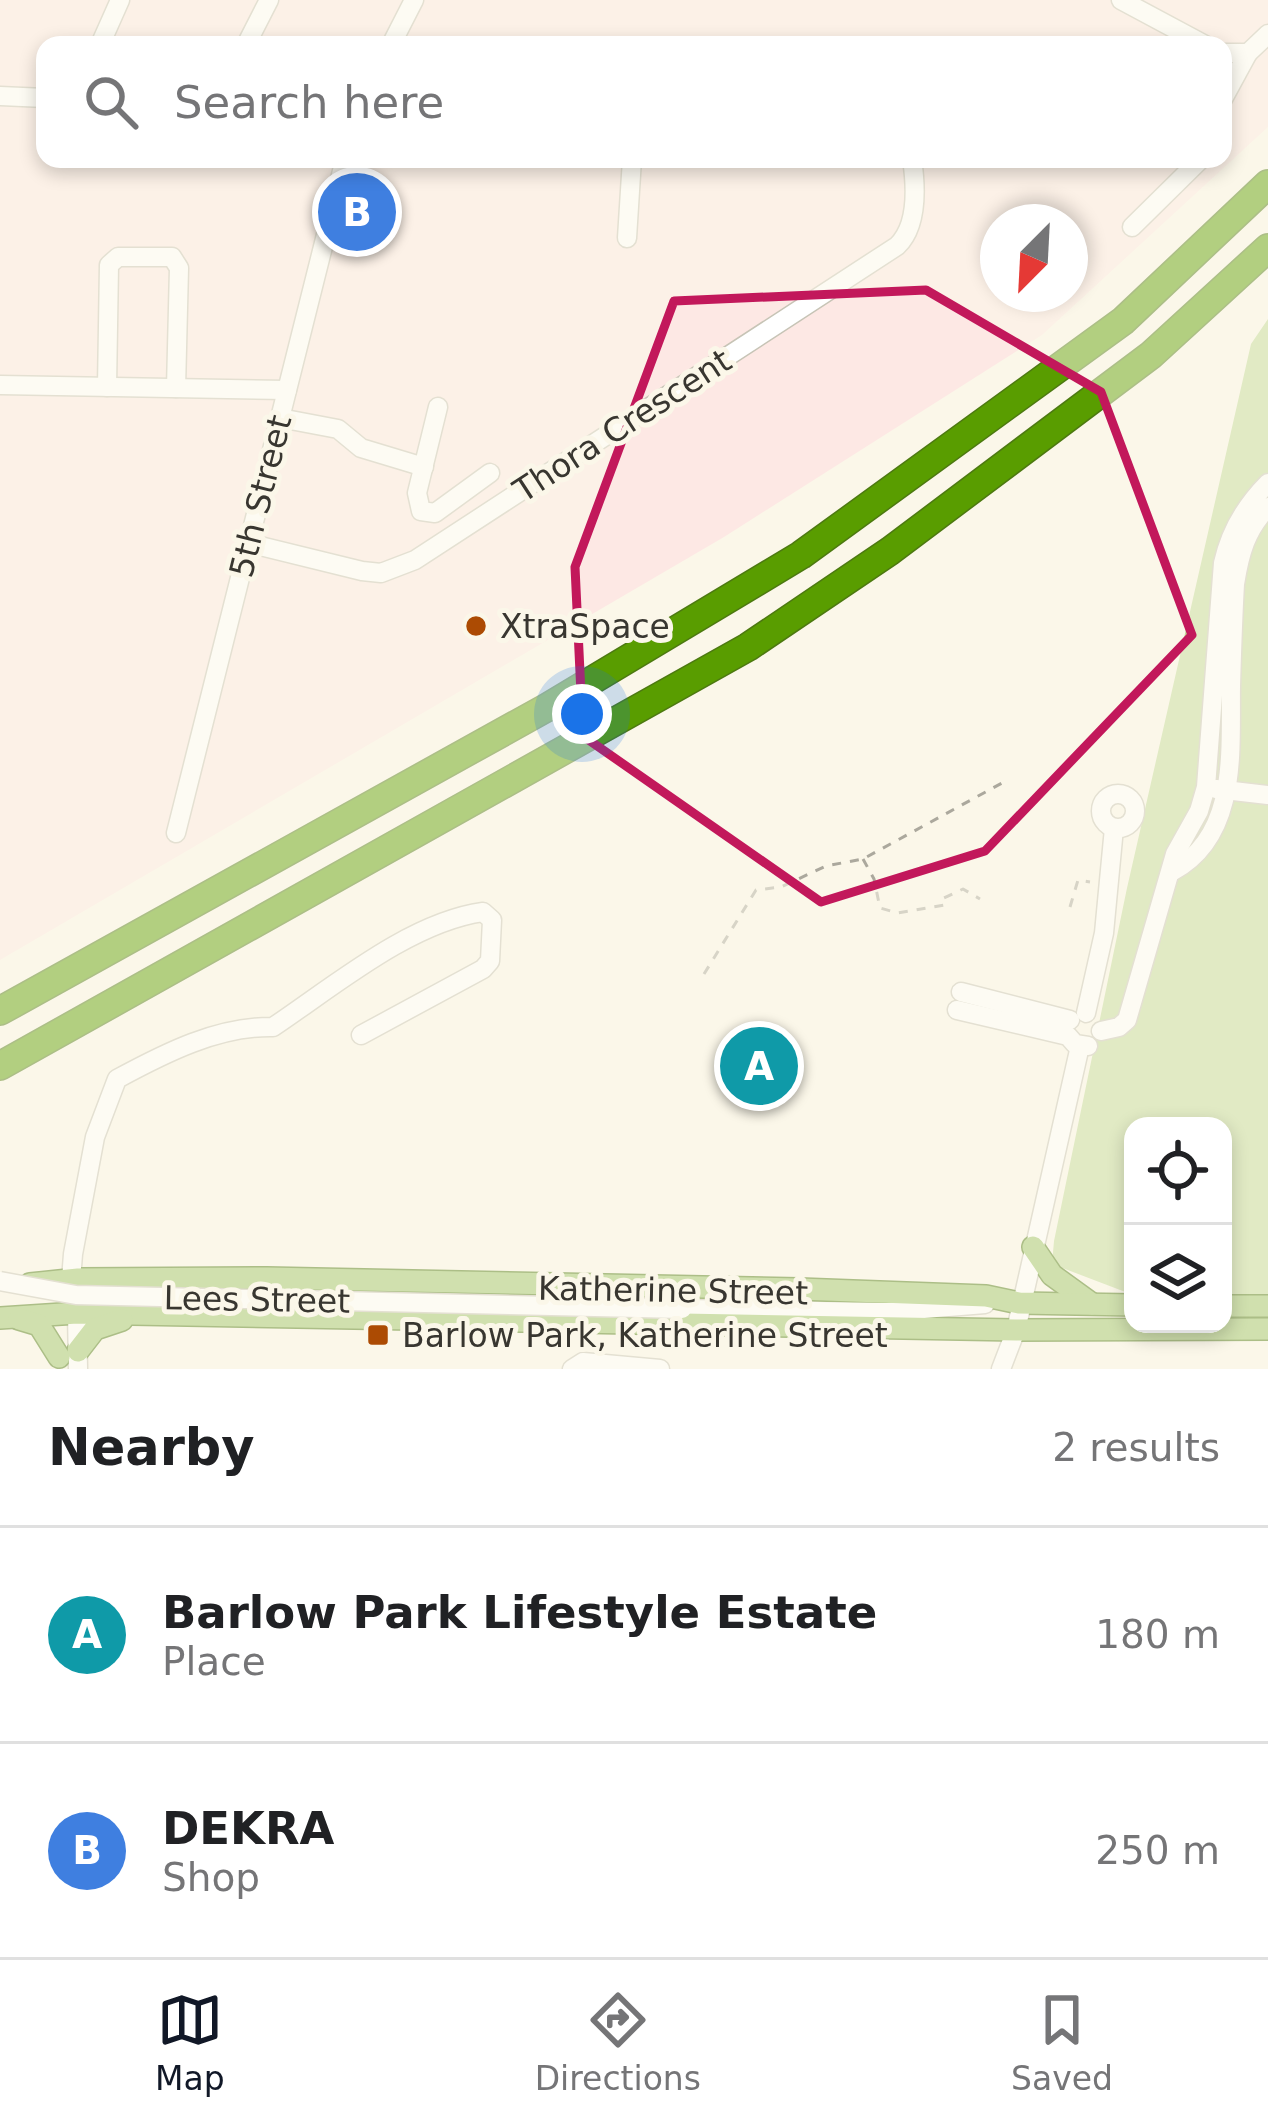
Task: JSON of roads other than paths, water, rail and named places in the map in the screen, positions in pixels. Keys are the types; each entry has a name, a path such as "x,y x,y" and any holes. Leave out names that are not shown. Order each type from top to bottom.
{"highway":[{"path":"0,1011 546,708 800,556 1123,321 1268,184"},
{"path":"0,1066 748,647 890,551 1151,356 1268,248"}],"main road":[{"path":"1033,1247 1052,1275 1092,1304"},
{"name":"Katherine Street","path":"0,1284 268,1278 800,1288 986,1296 1019,1303 1124,1305"},
{"path":"1232,1306 1268,1306"},
{"name":"Katherine Street","path":"6,1318 68,1313 1268,1330"},
{"path":"6,1318 38,1325 69,1361 102,1324 152,1314"}],"street":[{"path":"104,36 120,0"},
{"path":"251,36 269,0"},
{"path":"396,36 414,0"},
{"path":"1121,0 1188,36"},
{"path":"1232,82 1248,53 1268,34"},
{"path":"1232,53 1248,53"},
{"path":"0,96 36,98"},
{"name":"5th Street","path":"176,833 343,168"},
{"path":"627,238 631,168"},
{"name":"Thora Crescent","path":"248,543 381,573 415,560 897,246 912,218 912,168"},
{"path":"1132,227 1192,168"},
{"path":"107,387 109,265 118,257 136,257 177,260 176,388"},
{"path":"0,385 287,390"},
{"path":"438,407 416,501 428,514 490,473"},
{"path":"280,418 338,429 362,448 424,467"},
{"path":"959,1001 1076,1029 1098,1020 1101,1031 1119,1028 1127,1020 1175,854 1206,787 1228,539 1268,483"},
{"path":"1173,871 1190,862 1207,842 1226,790 1232,765 1235,584 1251,526 1268,507"},
{"path":"1206,787 1268,795"},
{"path":"1001,1369 1016,1330 1076,1029 1107,915 1114,828"},
{"path":"69,1361 68,1313 60,1282 95,1137 117,1079 207,1037 253,1025 272,1028 393,947 465,915 483,913 492,920 490,962 483,969 361,1035"},
{"name":"Lees Street","path":"0,1284 76,1295 682,1309 886,1312 1019,1303"},
{"path":"572,1369 583,1362 659,1369"}],"place":[{"name":"DEKRA","path":"357,212"},
{"name":"XtraSpace","path":"476,626"},
{"name":"Barlow Park Lifestyle Estate","path":"759,1066"},
{"name":"Barlow Park, Katherine Street","path":"378,1335"}]}
